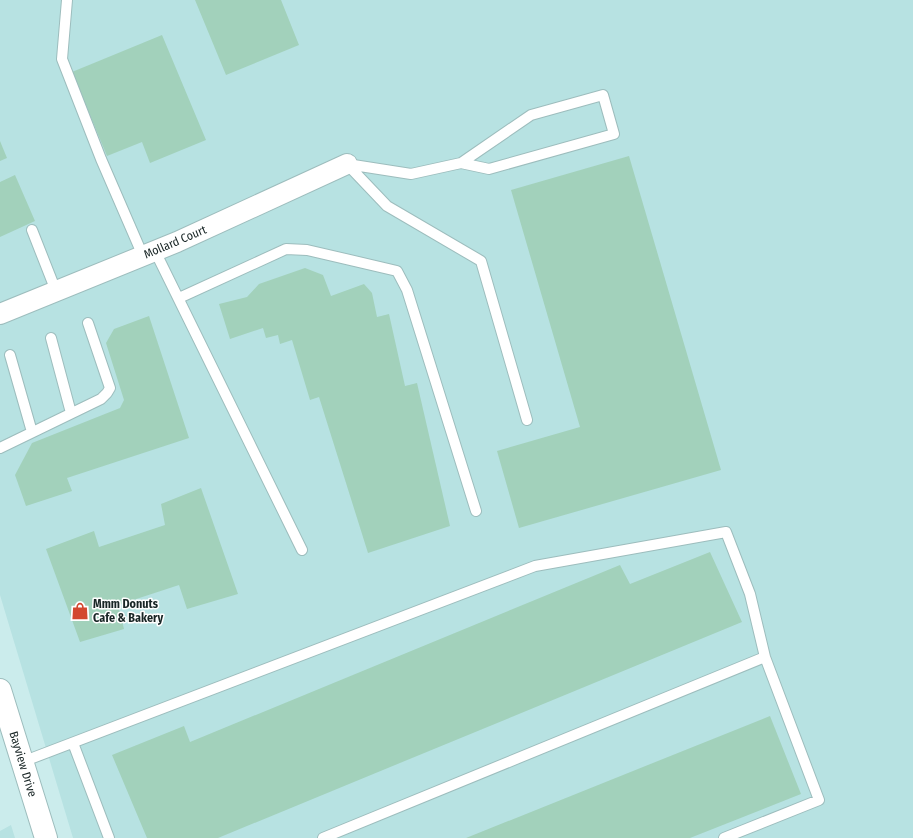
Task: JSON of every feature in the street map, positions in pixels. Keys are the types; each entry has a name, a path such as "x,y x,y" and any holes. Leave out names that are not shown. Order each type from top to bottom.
{"street":[{"name":"Mollard Court","path":"0,314 149,253 347,164"},
{"name":"Bayview Drive","path":"0,690 46,838"}],"lane":[{"path":"67,0 62,59 101,159 149,253 179,298 302,550"},
{"path":"347,164 411,174 461,163 531,115 603,95 614,134 489,169 461,163"},
{"path":"347,164 387,206 481,260 527,420"},
{"path":"32,230 56,291"},
{"path":"179,298 286,249 307,250 397,271 408,290 476,511"},
{"path":"0,448 101,399 107,393 110,388 88,323"},
{"path":"51,338 71,414"},
{"path":"10,355 32,432"},
{"path":"22,762 535,566 726,532 750,594 765,657 819,800 724,838"},
{"path":"323,838 765,657"},
{"path":"73,743 109,838"}],"shaded area":[{"path":"0,0 913,0 913,838 73,838 0,595"},
{"path":"11,825 15,838 0,838 0,831"}],"building":[{"path":"195,0 281,0 299,45 226,75"},
{"path":"162,35 206,140 150,163 142,142 107,156 72,72"},
{"path":"0,141 7,158 0,161"},
{"path":"629,156 721,470 519,528 497,451 580,427 511,190"},
{"path":"15,175 35,221 0,237 0,182"},
{"path":"305,268 323,275 331,296 364,284 372,293 377,317 389,314 405,386 417,383 450,526 368,553 319,397 310,400 292,340 280,344 278,335 266,338 263,328 230,339 219,304 247,297 259,284"},
{"path":"149,316 189,438 67,478 72,491 26,506 15,475 32,443 120,408 124,400 106,343 114,329"},
{"path":"201,488 238,594 187,609 179,585 118,605 124,629 80,642 46,549 94,531 99,547 165,525 161,504"},
{"path":"710,552 742,622 218,838 147,838 112,755 184,726 190,742 620,565 630,584"},
{"path":"770,716 801,794 690,838 466,838"}],"place":[{"name":"Mmm Donuts Cafe & Bakery","path":"80,611"}]}
